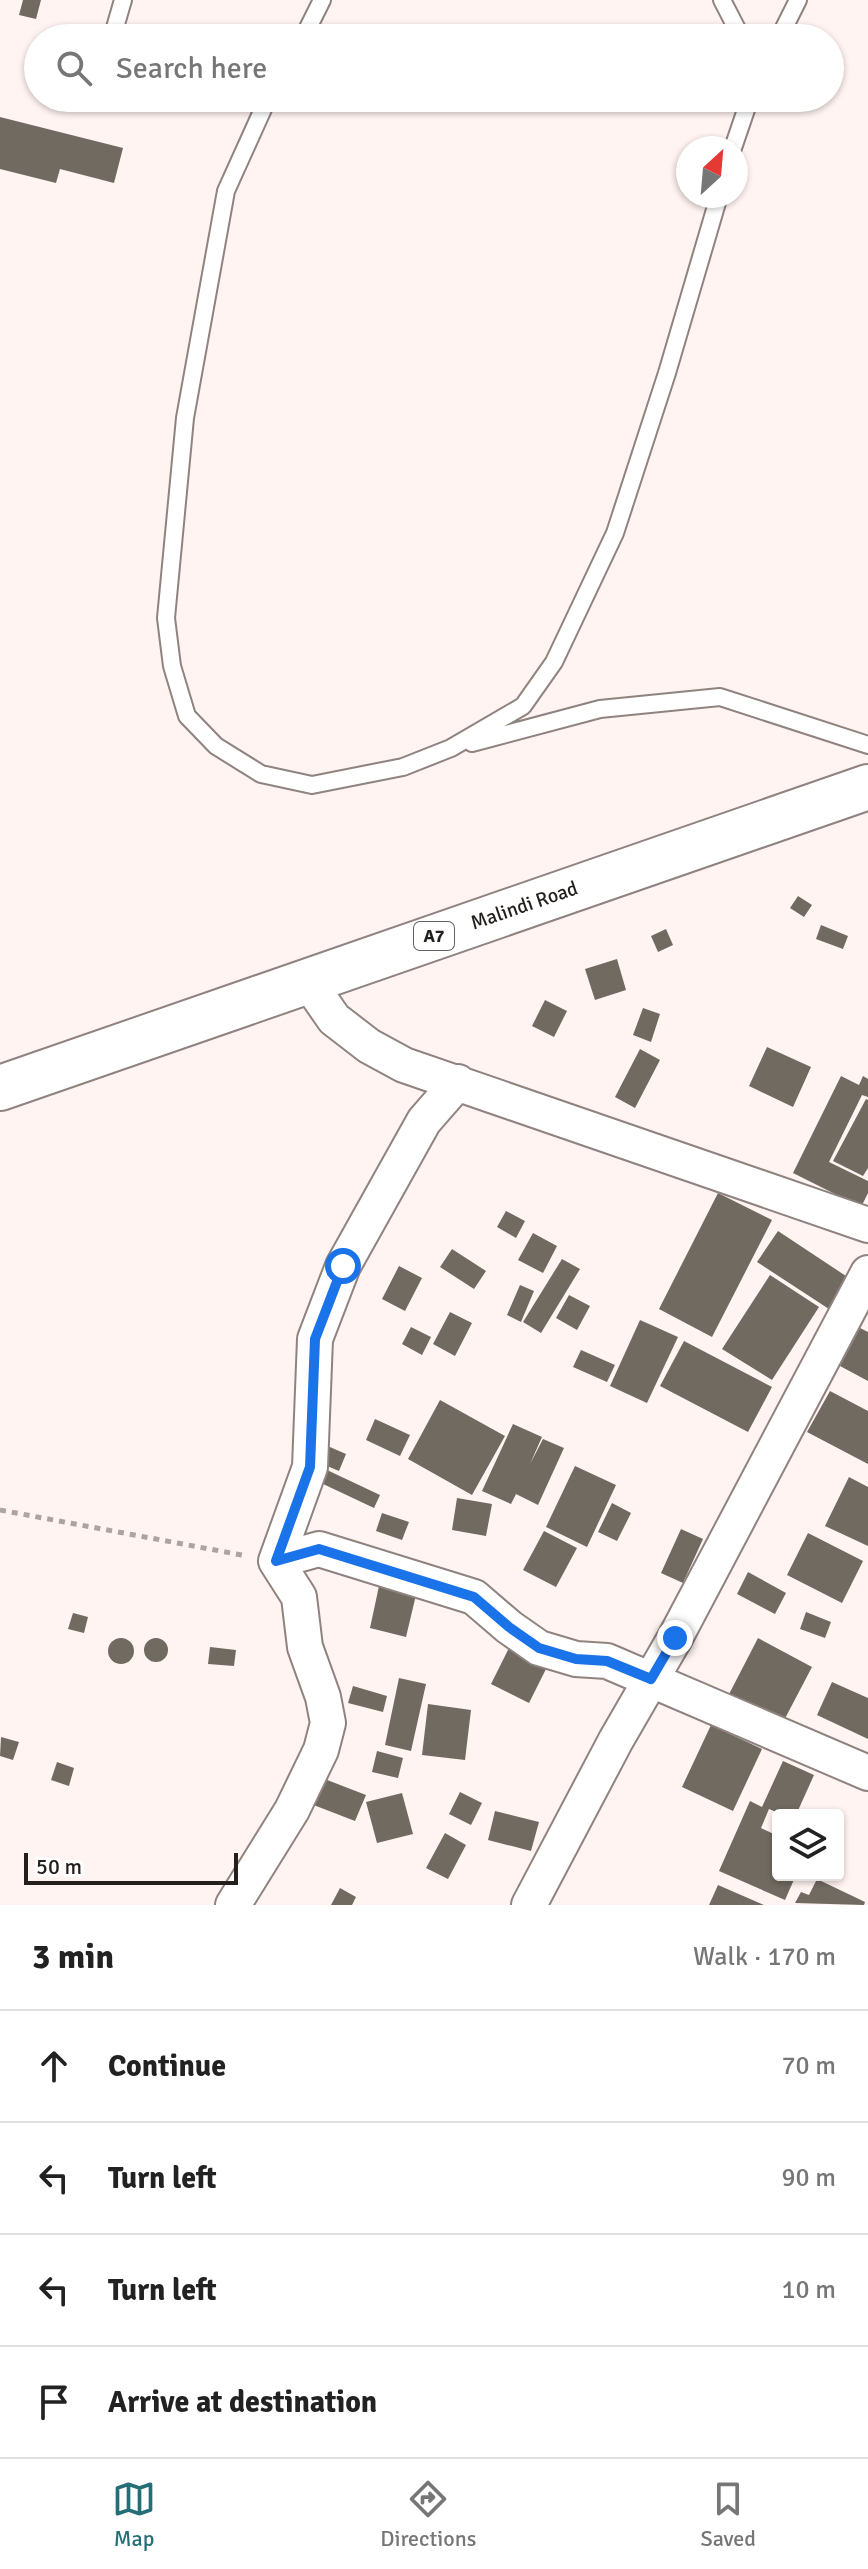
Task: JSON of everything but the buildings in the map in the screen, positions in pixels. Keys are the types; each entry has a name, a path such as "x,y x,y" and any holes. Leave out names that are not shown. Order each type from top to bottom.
{"highway":[{"name":"Malindi Road","path":"0,1088 868,787"}],"street":[{"path":"307,980 334,1019 369,1046 404,1065 868,1225"},
{"path":"276,1561 310,1467 315,1339 343,1266 424,1121 458,1082"},
{"path":"529,1905 868,1273"},
{"path":"276,1561 319,1549 474,1597 539,1648 576,1659 607,1661 868,1773"},
{"path":"233,1905 292,1810 321,1750 328,1723 323,1697 305,1647 299,1597 276,1561"}],"lane":[{"path":"116,24 123,0"},
{"path":"310,24 322,0"},
{"path":"722,0 734,24"},
{"path":"786,24 798,0"},
{"path":"262,112 226,191 185,418 166,618 172,666 187,716 216,746 261,774 312,785 403,767 451,748 600,709 720,697 868,745"},
{"path":"736,136 743,112"},
{"path":"451,748 523,706 554,662 615,533 667,373 715,208"}],"path":[{"path":"0,1510 276,1561"}],"route":[{"path":"343,1266 315,1339 310,1467 276,1561 319,1549 474,1597 539,1648 576,1659 607,1661 651,1679 675,1638"}]}
